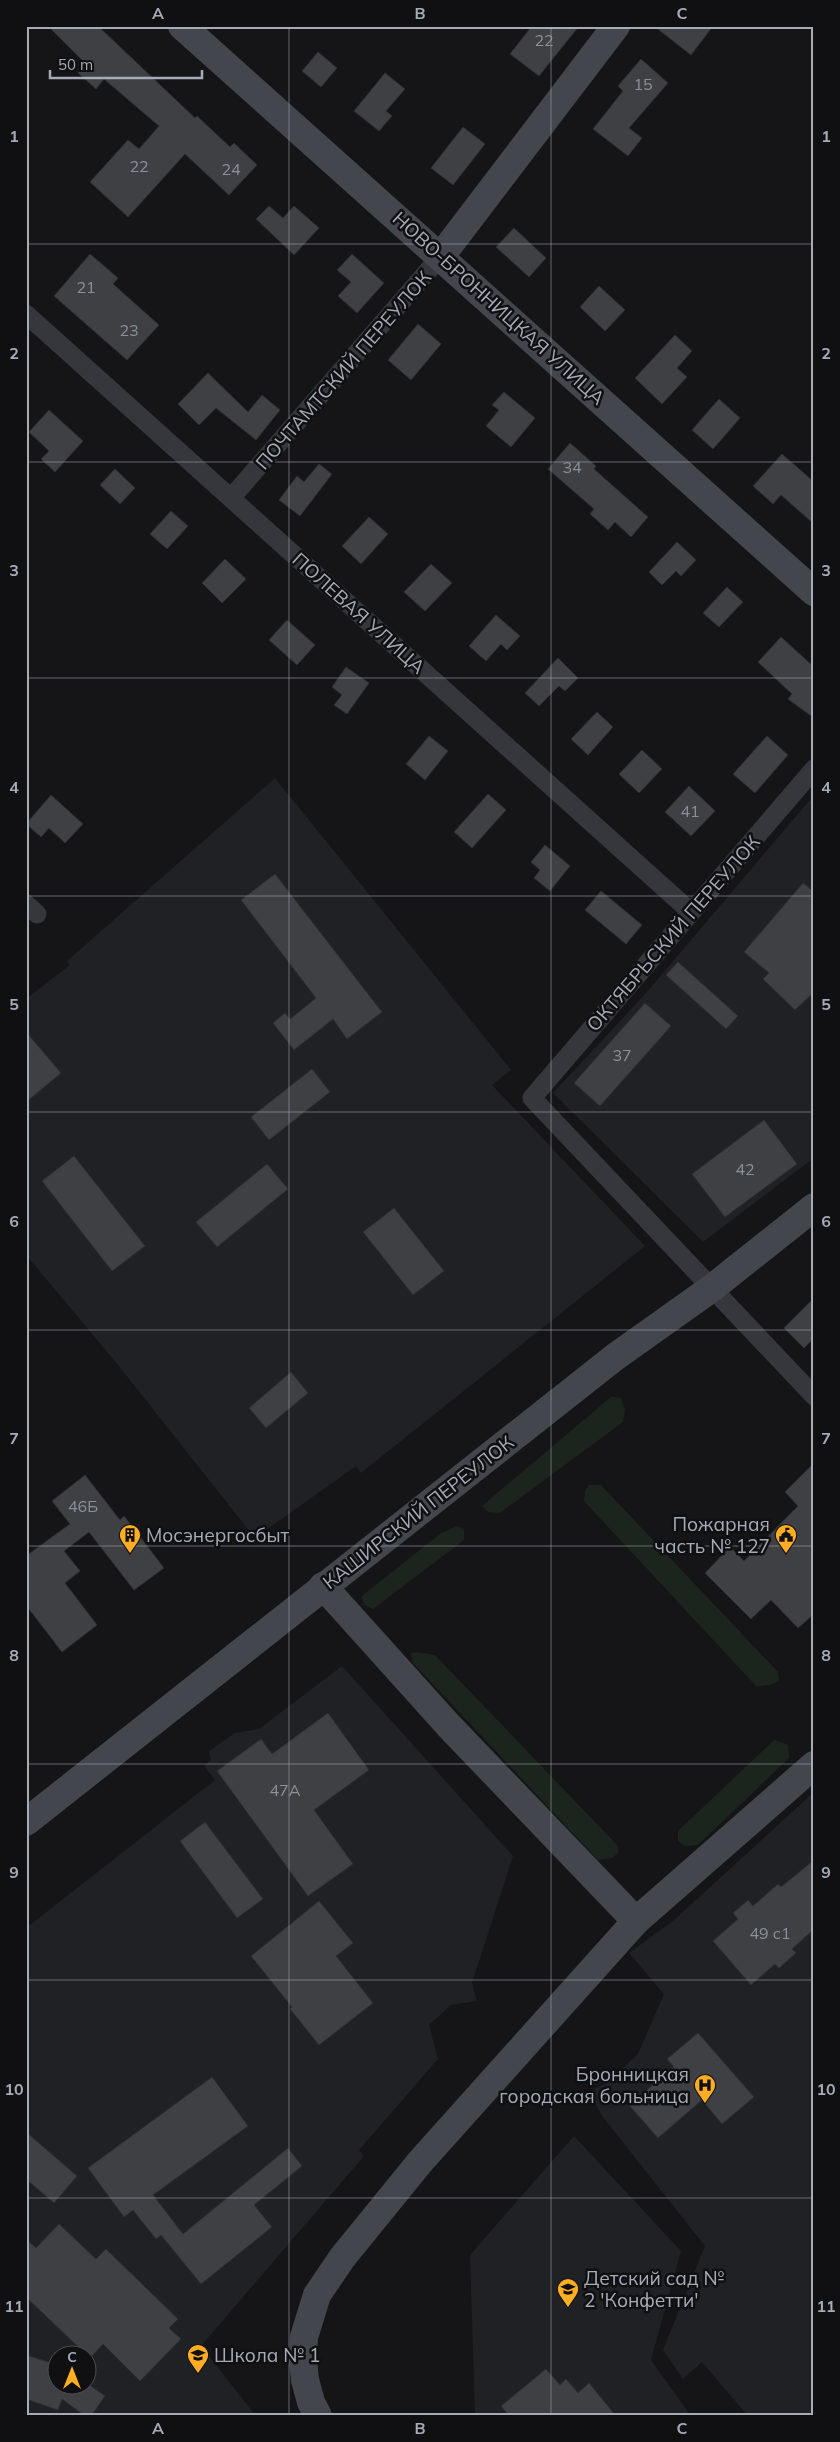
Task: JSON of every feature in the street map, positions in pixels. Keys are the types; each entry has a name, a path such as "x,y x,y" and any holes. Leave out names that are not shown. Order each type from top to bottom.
{"street":[{"name":"НОВО-БРОННИЦКАЯ УЛИЦА","path":"182,26 814,592"},
{"name":"ПОЧТАМТСКИЙ ПЕРЕУЛОК","path":"231,498 441,256 616,26"},
{"name":"ПОЛЕВАЯ УЛИЦА","path":"26,314 691,912"},
{"name":"ОКТЯБРЬСКИЙ ПЕРЕУЛОК","path":"712,1288 532,1098 814,769"},
{"name":"КАШИРСКИЙ ПЕРЕУЛОК","path":"29,1817 615,1356 712,1288 814,1207"},
{"path":"712,1288 814,1396"},
{"path":"323,1586 449,1726 636,1921"},
{"path":"318,2416 309,2395 303,2360 304,2337 317,2295 342,2258 420,2162 636,1921 814,1765"}],"shaded area":[{"path":"275,778 511,1070 492,1085 645,1246 361,1473 356,1466 255,1538 118,1365 26,1255 26,999 70,965 67,961"},
{"path":"814,795 814,1158 703,1242 553,1093 646,993"},
{"path":"611,1397 621,1398 625,1410 623,1422 500,1513 488,1512 482,1506"},
{"path":"589,1485 601,1485 778,1672 779,1681 770,1685 756,1686 584,1501 585,1491"},
{"path":"457,1526 464,1529 464,1540 373,1609 364,1605 362,1596 440,1534"},
{"path":"411,1653 435,1655 618,1846 618,1853 612,1858 598,1860 412,1662"},
{"path":"342,1666 513,1856 472,1983 477,2001 451,2005 429,2025 438,2059 359,2150 364,2156 201,2346 256,2416 26,2416 26,1928 215,1780 204,1766 211,1760 209,1751 235,1733 259,1729"},
{"path":"774,1740 788,1745 789,1758 698,1845 685,1846 678,1841 678,1831"},
{"name":"Бронницкая городская больница","path":"814,1792 814,2416 748,2416 702,2362 683,2379 663,2350 705,2246 602,2116 589,2092 608,2082 638,2054 664,1994 629,1953 674,1920"},
{"name":"Детский сад № 2 'Конфетти'","path":"574,2136 681,2251 651,2360 691,2416 475,2416 470,2255"}],"building":[{"path":"48,26 98,26 195,118 197,116 230,147 234,143 257,165 229,195 185,154 128,217 90,182 128,140 139,149 159,126 104,79 96,89 78,73 86,64"},
{"path":"532,26 579,26 539,76 510,54"},
{"path":"654,26 713,26 691,55"},
{"path":"318,52 337,68 321,87 302,71"},
{"path":"641,59 668,83 629,128 642,138 628,156 593,129 623,91 618,86"},
{"path":"385,73 405,89 386,111 392,116 379,131 354,111"},
{"path":"463,127 485,144 453,185 431,168"},
{"path":"269,206 283,218 294,206 319,228 294,255 256,219"},
{"path":"514,228 546,258 529,277 496,247"},
{"path":"90,254 118,278 113,284 159,325 127,360 54,296"},
{"path":"352,254 384,283 357,313 338,296 351,282 337,270"},
{"path":"599,286 625,310 605,331 580,307"},
{"path":"418,324 441,344 411,380 388,360"},
{"path":"675,335 692,351 677,368 687,377 662,404 635,378"},
{"path":"208,373 248,412 262,395 280,410 256,440 216,408 199,425 178,404"},
{"path":"504,392 535,418 511,447 486,426 499,410 492,405"},
{"path":"719,399 740,418 713,449 692,430"},
{"path":"49,410 83,441 55,472 41,459 49,451 29,432"},
{"path":"570,443 596,466 594,469 648,517 631,537 615,522 608,530 590,514 594,509 548,469"},
{"path":"782,454 814,482 814,524 781,495 773,504 753,486"},
{"path":"319,464 332,474 300,516 279,500 297,476 304,482"},
{"path":"115,469 135,488 120,504 100,485"},
{"path":"171,511 188,526 167,549 150,534"},
{"path":"369,517 388,534 361,564 342,546"},
{"path":"677,542 696,560 681,576 676,571 662,585 649,572"},
{"path":"225,559 246,579 222,603 202,583"},
{"path":"431,564 452,583 425,611 404,592"},
{"path":"727,587 743,602 719,627 703,613"},
{"path":"496,615 520,636 507,650 501,644 486,661 469,646"},
{"path":"287,620 315,645 297,665 269,640"},
{"path":"781,637 814,667 814,718 788,699 792,694 758,662"},
{"path":"558,658 578,678 565,691 559,686 539,706 525,693"},
{"path":"346,667 369,683 347,714 334,705 342,695 332,687"},
{"path":"597,712 613,727 588,755 571,739"},
{"path":"429,736 448,751 425,780 406,764"},
{"path":"767,736 788,755 755,793 733,774"},
{"path":"642,750 662,769 639,793 619,774"},
{"path":"689,786 715,811 691,836 665,812"},
{"path":"488,794 506,810 472,848 454,832"},
{"path":"51,795 83,824 65,843 49,828 41,837 26,824"},
{"path":"545,845 570,866 550,891 534,878 540,870 531,862"},
{"path":"275,874 382,1012 347,1039 333,1019 294,1050 273,1023 285,1013 290,1019 316,998 241,900"},
{"path":"803,883 814,892 814,992 795,1010 763,979 769,973 744,952"},
{"path":"601,891 642,925 626,944 585,910"},
{"path":"678,962 738,1016 726,1029 666,975"},
{"path":"645,1003 671,1026 600,1106 574,1083"},
{"path":"26,1032 61,1073 26,1102"},
{"path":"312,1069 330,1092 269,1140 251,1117"},
{"path":"764,1120 797,1164 725,1217 692,1174"},
{"path":"74,1156 145,1246 112,1271 42,1181"},
{"path":"267,1164 288,1189 217,1247 196,1222"},
{"path":"394,1208 444,1271 413,1295 363,1232"},
{"path":"814,1298 814,1338 804,1348 784,1328"},
{"path":"291,1372 308,1393 266,1428 249,1408"},
{"path":"814,1463 814,1614 798,1628 771,1600 751,1619 705,1573 730,1547 744,1561 798,1506 785,1492"},
{"path":"85,1475 120,1520 124,1516 164,1568 134,1590 89,1532 64,1551 80,1571 65,1583 97,1625 62,1652 26,1605 26,1556 70,1524 52,1501"},
{"path":"328,1713 369,1770 314,1810 353,1864 308,1896 217,1771 261,1739 272,1754"},
{"path":"205,1822 263,1899 237,1918 180,1841"},
{"path":"814,1860 814,1929 792,1949 796,1953 779,1968 775,1964 751,1985 713,1941 738,1919 733,1913 748,1900 753,1906 778,1884 781,1887"},
{"path":"319,1901 353,1943 336,1956 373,2003 319,2045 290,2009 292,2007 251,1956"},
{"path":"698,2033 754,2097 722,2124 702,2100 658,2138 629,2105 674,2067 667,2059"},
{"path":"212,2077 248,2126 153,2195 183,2234 288,2148 302,2166 254,2205 272,2227 201,2284 161,2235 156,2239 133,2210 124,2217 88,2168"},
{"path":"26,2132 77,2176 54,2203 26,2179"},
{"path":"59,2224 96,2259 106,2249 178,2319 169,2328 181,2339 140,2381 103,2344 98,2349 98,2344 75,2344 26,2297 26,2239 36,2248"},
{"path":"26,2355 48,2362 48,2394 98,2394 98,2391 105,2396 91,2416 85,2416 62,2399 58,2410 26,2399"},
{"path":"546,2369 560,2385 566,2379 578,2393 589,2383 616,2416 509,2416 501,2406"}],"place":[{"name":"Мосэнергосбыт","path":"130,1554"},
{"name":"Пожарная часть № 127","path":"786,1554"},
{"name":"Бронницкая городская больница","path":"705,2104"},
{"name":"Детский сад № 2 'Конфетти'","path":"568,2308"},
{"name":"Школа № 1","path":"198,2374"}]}
